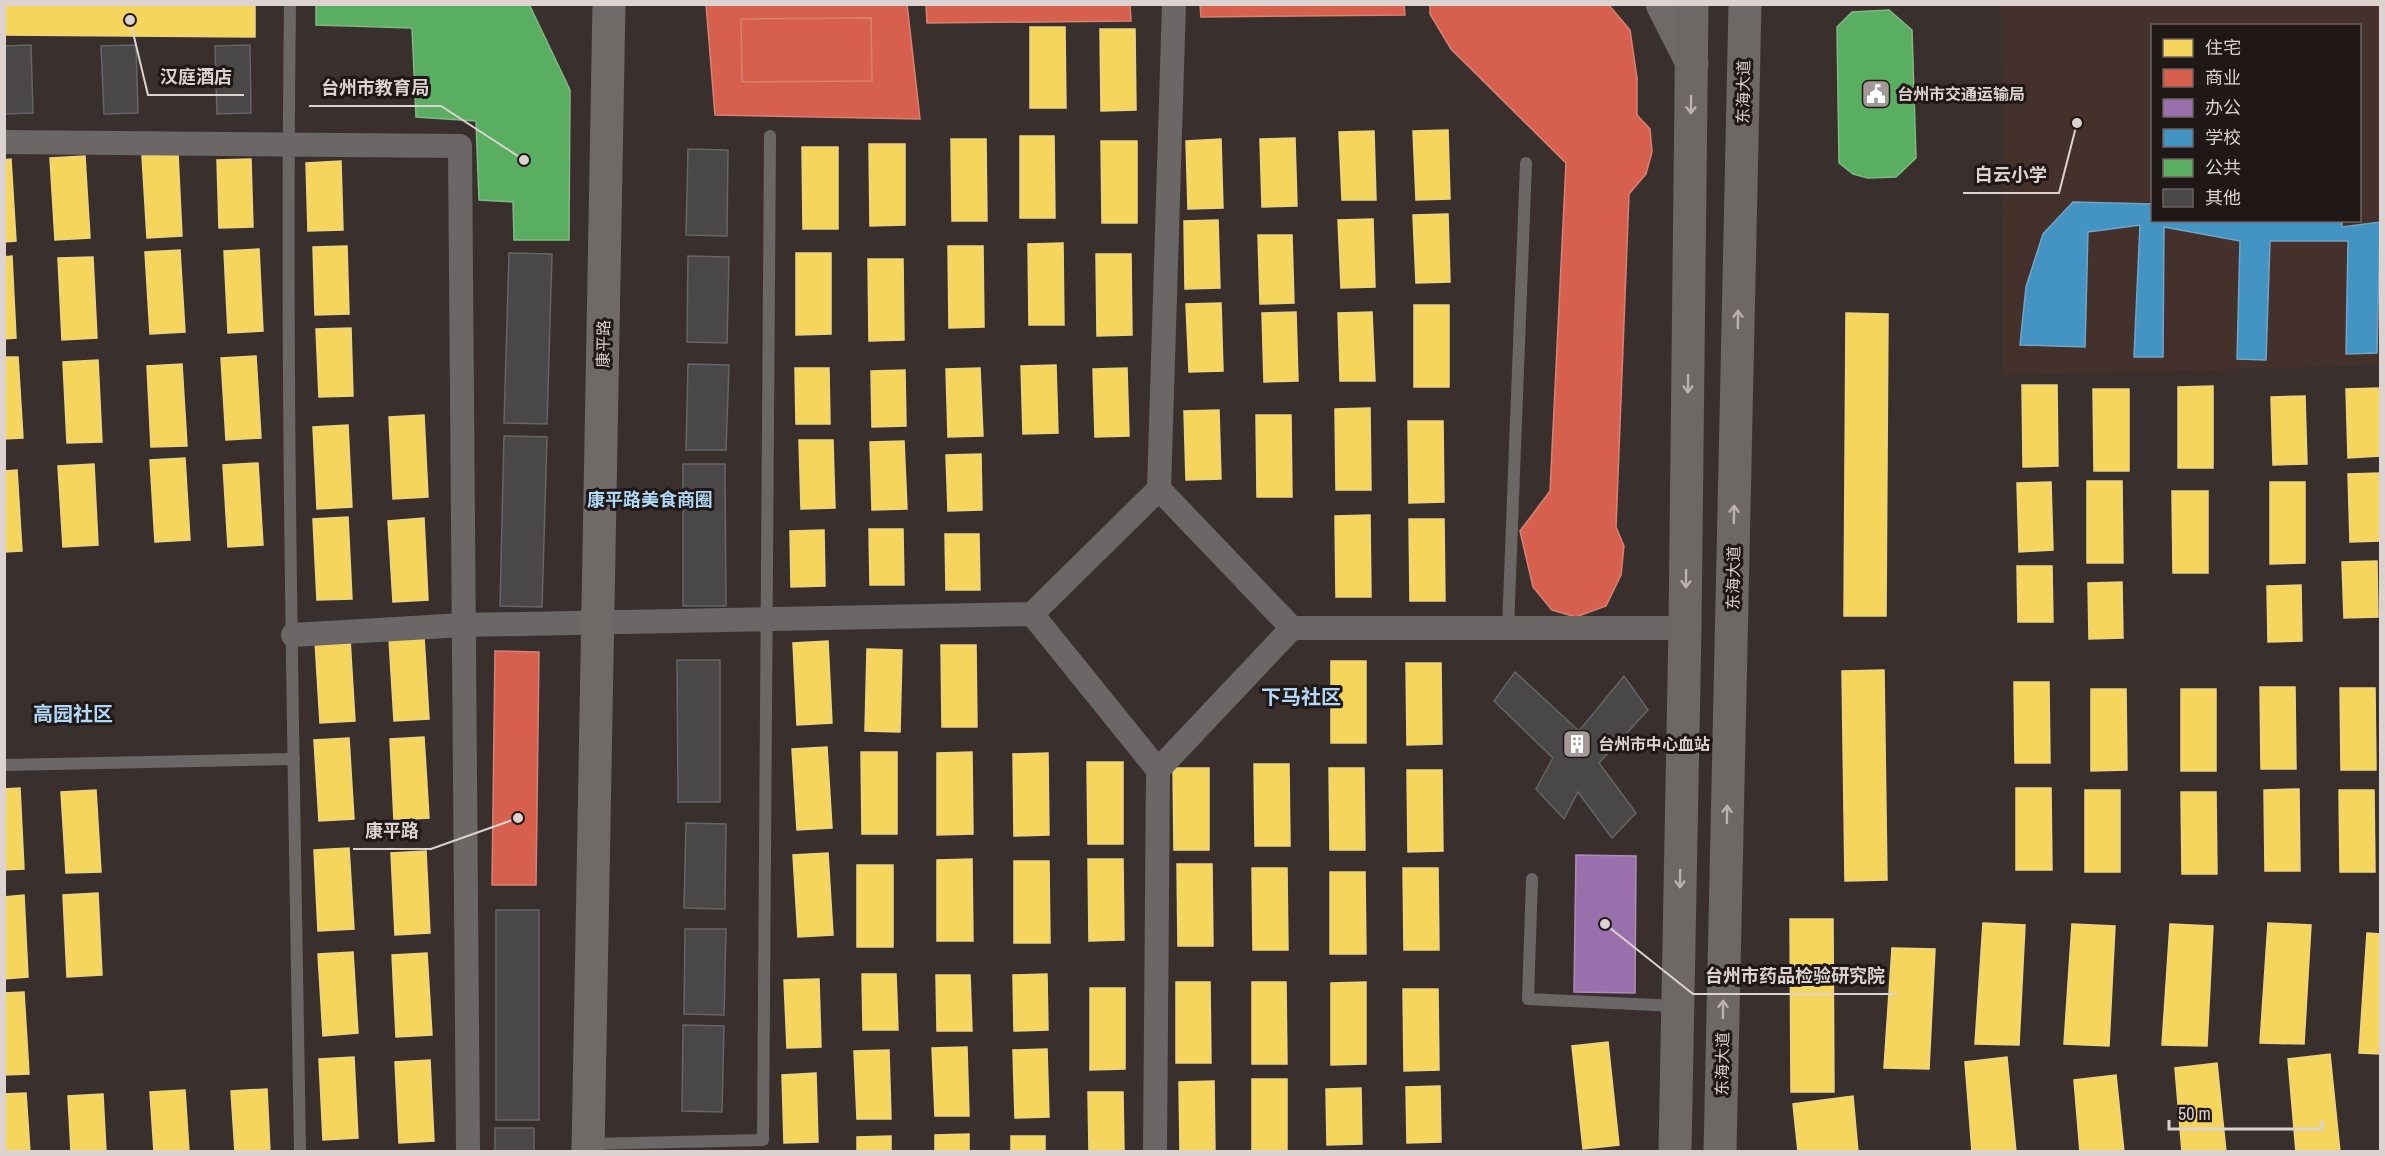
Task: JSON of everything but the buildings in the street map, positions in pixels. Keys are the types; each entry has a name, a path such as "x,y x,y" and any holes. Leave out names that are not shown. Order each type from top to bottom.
{"main road":[{"path":"1675,1152 1685,628 1692,4"},
{"name":"东海大道","path":"1720,1152 1745,4"}],"street":[{"name":"康平路","path":"588,1148 609,4"},
{"path":"293,635 463,625 1032,614 1159,489 1174,4"},
{"path":"1662,4 1692,63"},
{"path":"4,142 459,146 468,1152"},
{"path":"1159,489 1292,628 1685,628"},
{"path":"1032,614 1158,770 1155,1152"},
{"path":"1158,770 1292,628"}],"lane":[{"path":"290,4 288,144 300,1152"},
{"path":"588,1148 763,1140 770,136"},
{"path":"1508,628 1526,163"},
{"path":"4,765 294,759"},
{"path":"1532,879 1528,999 1677,1006"}],"shaded area":[{"path":"2001,5 2380,5 2380,365 2003,375"}],"place":[{"name":"汉庭酒店","path":"130,20"},
{"name":"台州市交通运输局","path":"1876,94"},
{"name":"白云小学","path":"2077,123"},
{"name":"台州市教育局","path":"524,160"},
{"name":"台州市中心血站","path":"1577,744"},
{"name":"康平路","path":"518,818"},
{"name":"台州市药品检验研究院","path":"1605,924"}],"district":[{"name":"康平路美食商圈","path":"650,499"},
{"name":"下马社区","path":"1301,696"},
{"name":"高园社区","path":"73,713"}]}
